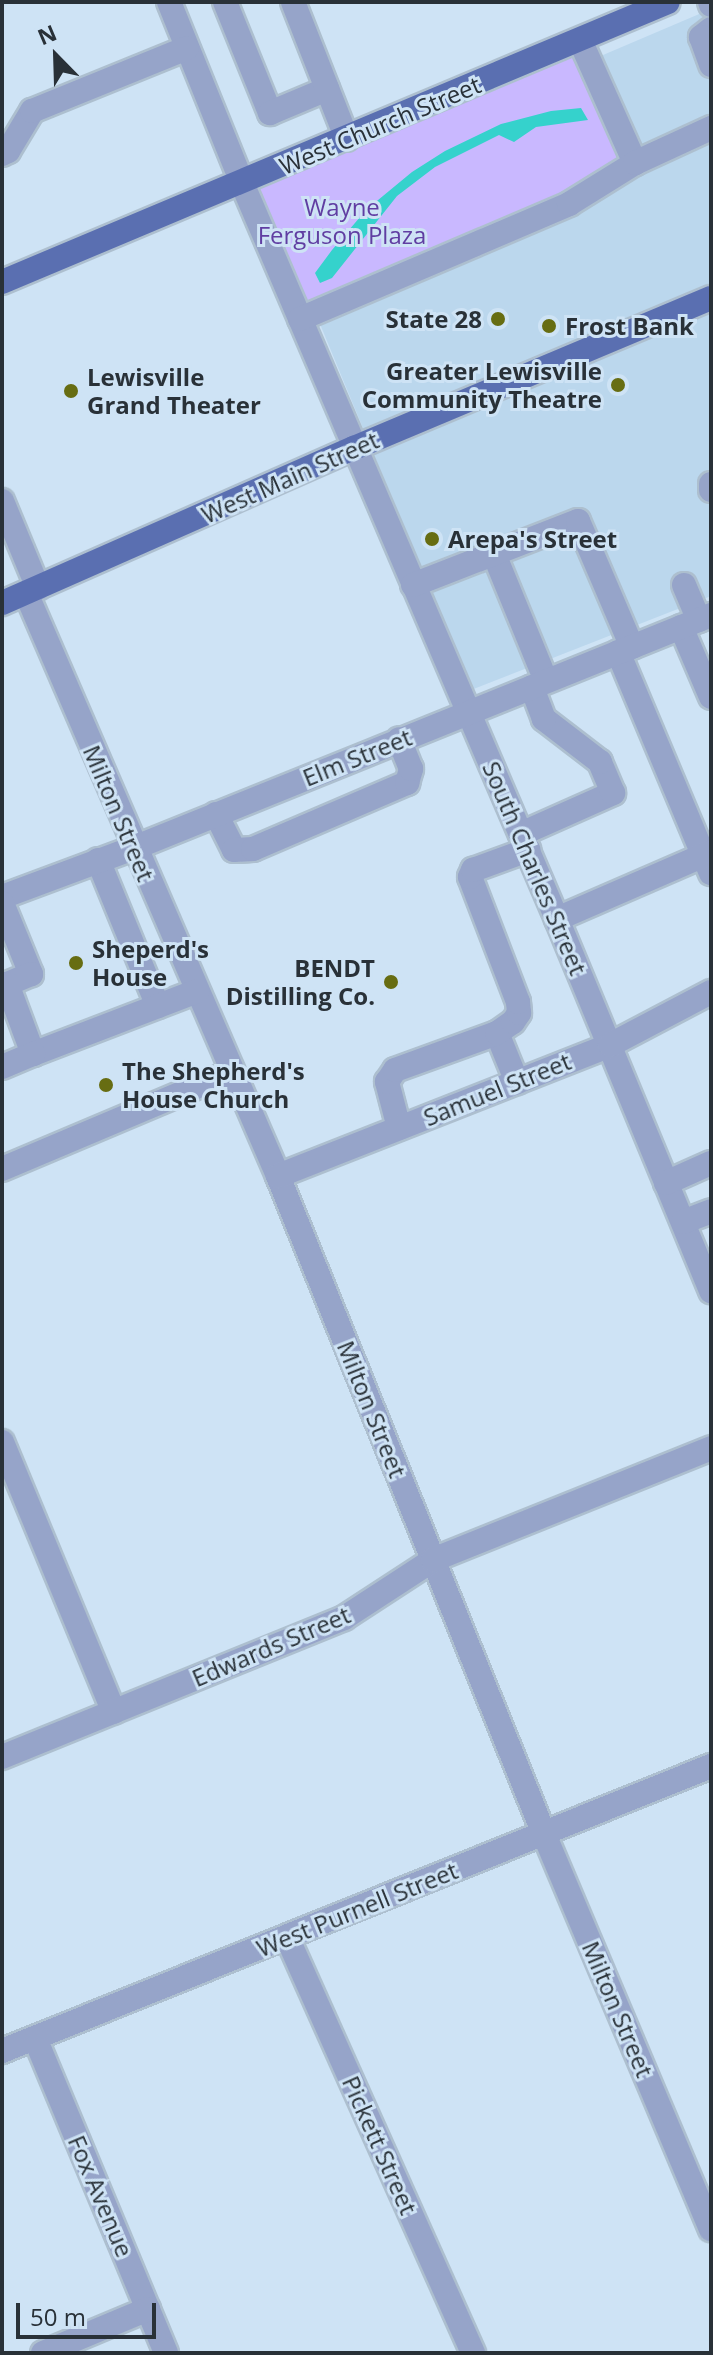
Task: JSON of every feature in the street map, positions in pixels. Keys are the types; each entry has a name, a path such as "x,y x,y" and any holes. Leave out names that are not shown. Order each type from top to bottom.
{"main road":[{"name":"West Church Street","path":"2,282 668,2"},
{"name":"West Main Street","path":"2,603 354,448 711,298"}],"street":[{"name":"South Charles Street","path":"169,2 242,183 557,919 711,1291"},
{"path":"225,2 270,113 327,89"},
{"path":"293,2 347,139"},
{"path":"711,29 701,37 711,65"},
{"path":"580,40 635,163"},
{"path":"2,154 8,151 32,111 187,48"},
{"path":"300,319 569,204 635,163 711,128"},
{"name":"Milton Street","path":"5,517 134,848 278,1176 544,1834 711,2229"},
{"path":"413,585 578,521 625,650 709,860 557,919"},
{"path":"399,1128 387,1082 395,1070 497,1033 513,1022 519,1013 518,1002 470,877 473,870 613,793 600,762 544,719 539,684 494,554"},
{"path":"684,585 697,621 711,697"},
{"name":"Elm Street","path":"2,897 134,848 697,621"},
{"path":"216,814 234,850 253,849 407,783 411,769 399,739"},
{"path":"98,860 158,1006"},
{"path":"2,903 31,974 7,984 33,1054"},
{"path":"2,1067 197,991"},
{"name":"Samuel Street","path":"278,1176 610,1045 711,992"},
{"path":"497,1033 517,1082"},
{"path":"2,1169 232,1072"},
{"path":"666,1183 711,1163"},
{"path":"683,1222 711,1211"},
{"path":"3,1445 114,1712"},
{"name":"Edwards Street","path":"2,1757 344,1618 433,1560 711,1448"},
{"name":"West Purnell Street","path":"2,2051 711,1766"},
{"name":"Pickett Street","path":"287,1937 473,2353"},
{"name":"Fox Avenue","path":"35,2038 166,2353"},
{"path":"43,2353 148,2309"}],"shaded area":[{"path":"711,9 711,596 471,690 268,198"},
{"path":"581,108 588,120 536,127 514,142 499,135 435,167 397,196 332,278 320,283 315,273 332,250 366,210 412,172 445,151 501,124 551,111"}],"green space":[{"name":"Wayne Ferguson Plaza","path":"580,40 635,163 300,319 242,183"}],"place":[{"name":"State 28","path":"498,319"},
{"name":"Frost Bank","path":"549,326"},
{"name":"Greater Lewisville Community Theatre","path":"618,385"},
{"name":"Lewisville Grand Theater","path":"71,391"},
{"name":"Arepa's Street","path":"432,539"},
{"name":"Sheperd's House","path":"76,963"},
{"name":"BENDT Distilling Co.","path":"391,982"},
{"name":"The Shepherd's House Church","path":"106,1085"}]}
